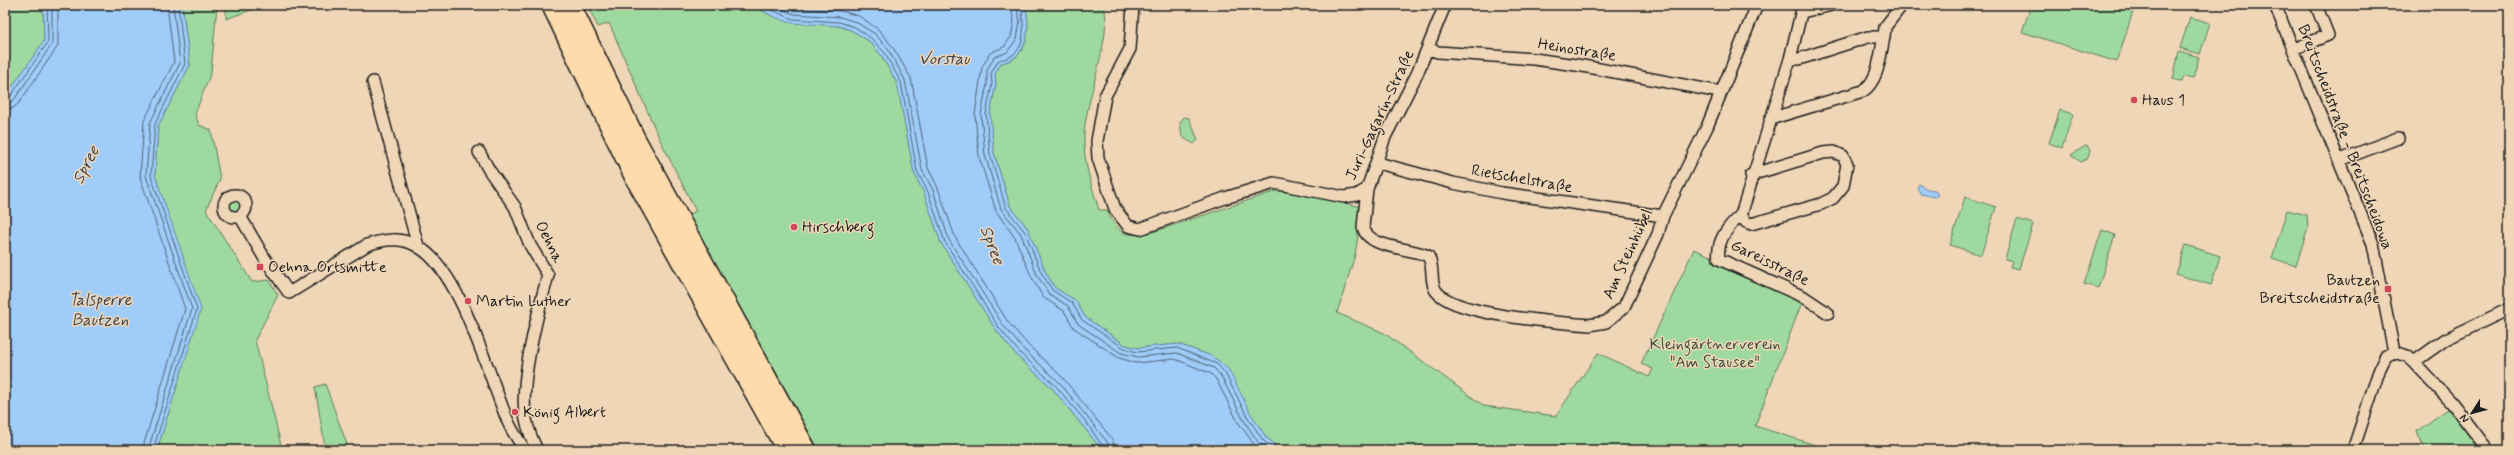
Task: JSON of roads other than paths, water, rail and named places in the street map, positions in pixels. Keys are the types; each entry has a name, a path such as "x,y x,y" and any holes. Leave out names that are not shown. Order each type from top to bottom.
{"highway":[{"path":"552,5 635,177 787,439 806,450"},
{"path":"570,5 635,138 787,439"}],"street":[{"name":"Juri-Gagarin-Straße","path":"1133,5 1130,49 1105,96 1097,141 1098,158 1114,209 1121,220 1128,226 1140,229 1225,198 1274,183 1351,197 1367,189 1378,163 1385,137 1429,49 1445,5"},
{"name":"Am Steinhübel","path":"1367,189 1363,227 1365,234 1377,242 1428,256 1432,263 1433,285 1440,295 1479,312 1589,325 1599,324 1613,318 1624,307 1658,234 1663,216 1706,127 1757,5"},
{"name":"Gareisstraße","path":"1828,313 1804,297 1719,259 1718,251 1729,225 1740,215 1751,175 1790,59 1802,9 1832,5"},
{"path":"1770,119 1863,91 1870,87 1875,76 1885,27 1902,5"},
{"name":"Breitscheidstraße - Breitscheidowa","path":"2275,5 2340,160 2373,244 2394,352"},
{"path":"2294,49 2328,35 2316,5"},
{"path":"1790,59 1799,59 1868,37 1884,37"},
{"name":"Heinostraße","path":"1429,49 1438,52 1534,59 1583,66 1720,92"},
{"path":"373,82 418,246"},
{"path":"2340,160 2398,138"},
{"name":"Oehna","path":"479,152 488,170 516,207 530,245 548,274 538,314 524,392 525,417 537,450"},
{"name":"Gareisstraße","path":"1740,215 1746,222 1751,224 1821,204 1833,198 1843,186 1847,164 1843,156 1834,152 1823,153 1751,175"},
{"name":"Rietschelstraße","path":"1378,163 1453,183 1502,193 1663,216"},
{"path":"240,216 265,259 289,293 367,245 389,239 418,246 436,262 450,282 489,369 506,418 525,450"},
{"path":"2414,362 2446,339 2509,309"},
{"path":"2353,450 2380,368 2386,356 2394,352 2403,354 2414,362 2452,403 2488,450"}],"water":[{"name":"Talsperre Bautzen","path":"43,5 182,5 190,65 158,126 155,175 201,309 157,450 5,450 5,97 44,41"},
{"name":"Vorstau","path":"752,5 1025,5 1028,23 1026,41 1017,55 1010,60 1001,63 995,74 996,84 990,114 994,153 1010,206 1028,229 1045,271 1055,288 1075,300 1085,317 1125,345 1137,348 1178,344 1209,355 1219,361 1229,370 1251,414 1266,437 1280,450 1102,450 1052,388 1017,356 996,330 941,243 924,193 914,173 897,83 881,55 869,41 853,31 839,26 792,23 774,17"},
{"path":"1919,184 1927,189 1935,190 1938,195 1935,197 1921,194 1917,188"}],"place":[{"name":"Haus 1","path":"2134,100"},
{"name":"Hirschberg","path":"794,227"},
{"name":"Oehna Ortsmitte","path":"260,267"},
{"name":"Bautzen Breitscheidstraße","path":"2388,289"},
{"name":"Martin Luther","path":"468,301"},
{"name":"König Albert","path":"515,412"}],"water label":[{"name":"Spree","path":"86,165"},
{"name":"Spree","path":"992,245"}],"park label":[{"name":"Kleingärtnerverein \"Am Stausee\"","path":"1715,353"}]}
